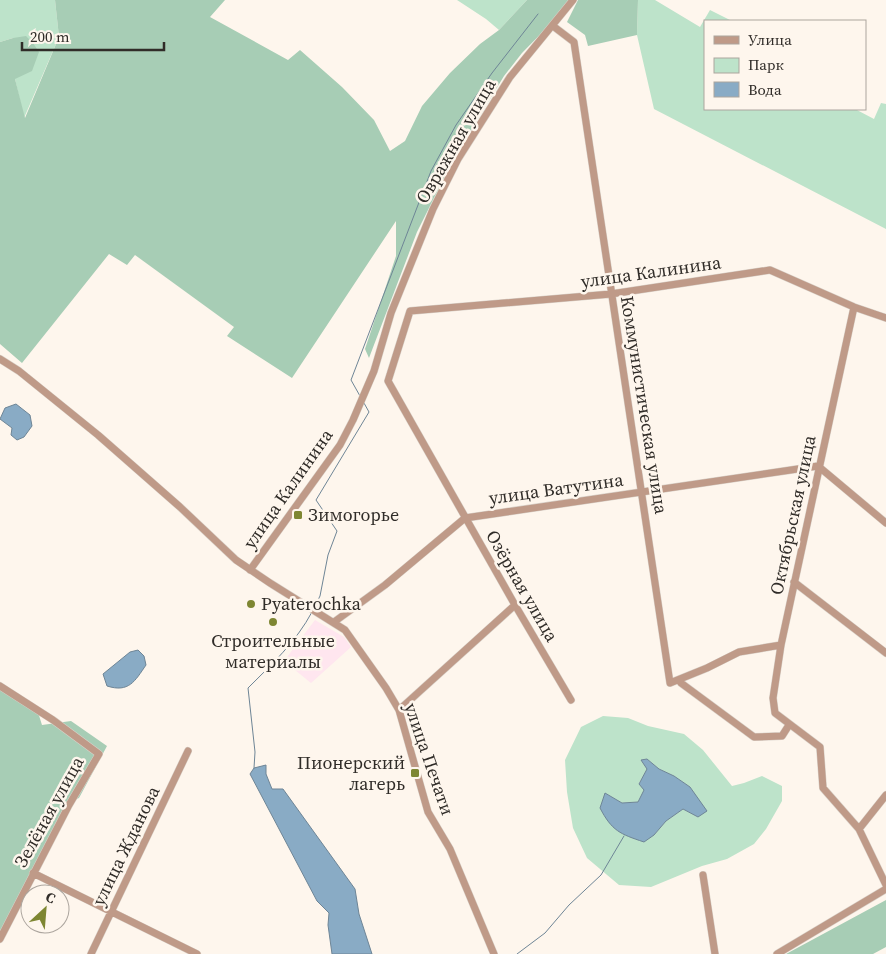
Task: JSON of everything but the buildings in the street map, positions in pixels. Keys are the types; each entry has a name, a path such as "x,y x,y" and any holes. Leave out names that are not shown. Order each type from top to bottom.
{"street":[{"name":"Овражная улица","path":"391,313 433,209 458,159 510,77 553,26 572,0"},
{"name":"Коммунистическая улица","path":"553,26 574,42 670,683 679,680"},
{"name":"улица Калинина","path":"388,381 410,312 611,294 770,270 854,307 886,318"},
{"name":"Октябрьская улица","path":"789,725 775,713 774,698 781,645 818,466 854,307"},
{"name":"улица Калинина","path":"250,570 340,445 374,371 391,313"},
{"name":"улица Печати","path":"0,359 19,371 98,435 180,507 224,549 250,570 345,630 386,688 399,710 428,812 450,849 494,954"},
{"name":"Озёрная улица","path":"388,381 515,605 572,700"},
{"name":"улица Ватутина","path":"465,518 818,466"},
{"path":"818,466 886,523"},
{"path":"334,622 384,585 465,518"},
{"path":"794,582 886,653"},
{"path":"399,710 515,605"},
{"path":"781,645 739,652 679,680 680,683 754,737 782,736 789,725 820,747 823,788 859,829 886,885"},
{"name":"Зелёная улица","path":"0,686 53,720 98,754 33,872 0,939"},
{"name":"улица Жданова","path":"91,954 188,751"},
{"path":"859,829 886,795"},
{"path":"33,872 197,954"},
{"path":"703,875 715,954"},
{"path":"777,954 886,889"}],"shaded area":[{"path":"315,620 344,637 351,647 311,683 284,661"}],"green space":[{"path":"0,0 55,0 59,37 24,118 15,79 13,38 0,42"},
{"path":"55,0 225,0 210,17 288,60 300,50 342,87 374,120 390,151 405,141 422,106 450,73 480,44 499,30 527,0 572,0 522,53 504,76 453,160 417,232 369,358 365,349 396,256 396,221 292,378 227,336 234,327 135,255 127,265 109,254 22,363 0,344 0,42 26,36 39,52 32,71 15,79 25,118 59,37"},
{"path":"457,0 527,0 499,30"},
{"path":"578,0 638,0 637,35 588,46 585,35 567,22"},
{"path":"638,0 655,0 700,27 704,20 704,110 857,110 874,119 881,103 886,104 886,229 654,109 637,35"},
{"path":"710,10 730,20 704,20"},
{"path":"0,682 36,706 42,725 71,721 107,746 79,798 66,803 25,884 20,884 20,894 0,934"},
{"path":"603,716 628,718 648,726 684,734 703,750 732,786 762,776 782,786 782,801 766,829 754,844 727,859 702,866 651,887 619,885 587,858 573,828 567,792 565,760 581,727","holes":["647,759 659,769 690,787 696,798 698,817 683,809 666,821 654,835 605,793 622,803 638,802 645,790 639,783 648,769 642,760"]},
{"path":"886,900 886,947 873,954 786,954"}],"water":[{"path":"16,404 30,415 32,426 24,437 17,440 11,435 12,428 0,419 5,408"},
{"path":"138,650 144,656 146,665 135,681 121,688 107,686 103,674 130,652"},
{"path":"647,759 659,769 690,787 707,811 698,817 683,809 666,821 654,835 644,842 618,831 609,822 600,808 605,793 622,803 638,802 644,790 639,784 647,769 641,760"},
{"path":"266,765 266,774 272,789 283,789 355,889 359,914 372,954 332,954 328,925 329,913 317,901 250,774 254,768"}],"waterway":[{"path":"360,396 351,380 431,171 456,125 492,73 538,14"},
{"path":"314,608 320,596 328,555 337,531 316,500 369,412 364,403"},
{"path":"254,768 255,752 248,688 291,643 312,612"},
{"path":"517,954 545,933 569,905 601,875 624,836"}],"place":[{"name":"Зимогорье","path":"298,515"},
{"name":"Pyaterochka","path":"251,604"},
{"name":"Строительные материалы","path":"273,622"},
{"name":"Пионерский лагерь","path":"415,773"}]}
